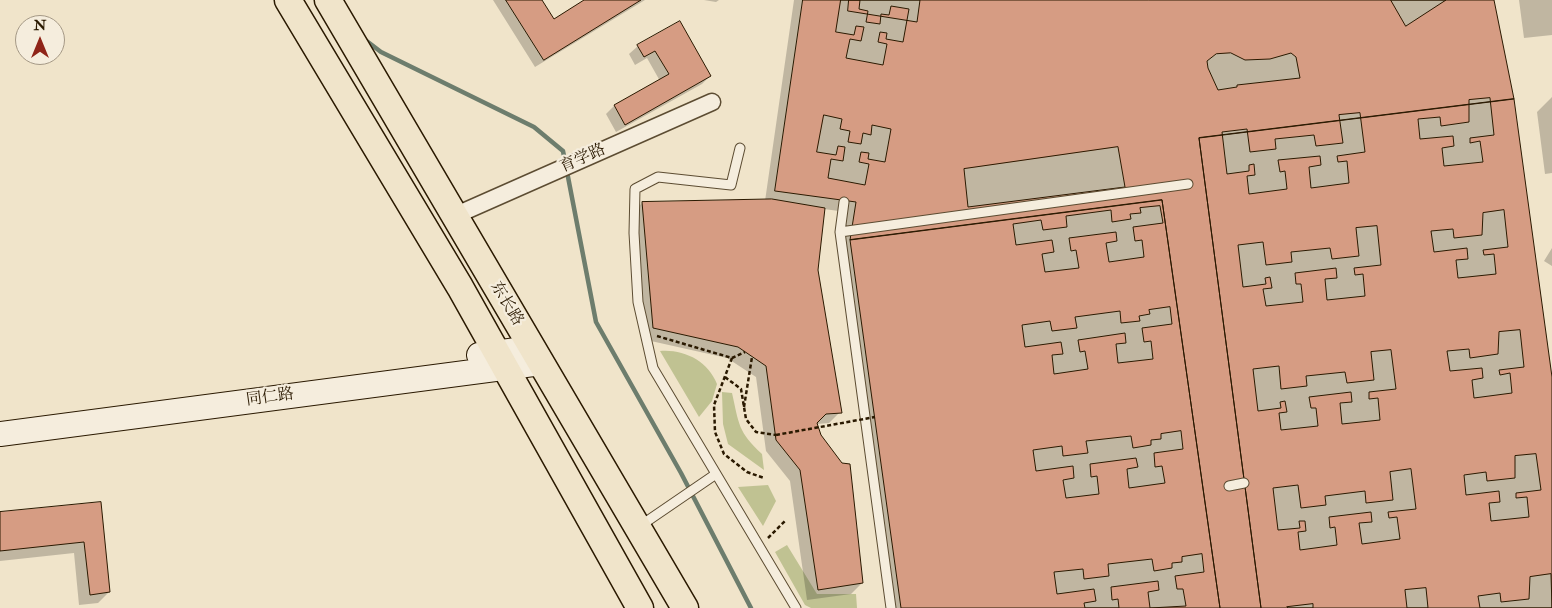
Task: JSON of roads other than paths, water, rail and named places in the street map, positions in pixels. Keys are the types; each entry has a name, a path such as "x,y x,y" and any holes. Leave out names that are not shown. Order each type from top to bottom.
{"main road":[{"name":"东长路","path":"288,0 460,287 640,608"},
{"name":"东长路","path":"328,0 685,608"}],"street":[{"name":"育学路","path":"454,216 712,102"},
{"name":"同仁路","path":"0,418 354,379 536,356"},
{"name":"同仁路","path":"0,434 354,379"}],"lane":[{"path":"740,148 731,185 658,177 635,189 634,233 638,302 653,368 796,608"},
{"path":"840,232 1188,184"},
{"path":"844,202 840,232 891,608"},
{"path":"638,528 716,474"},
{"path":"1229,486 1244,483"}],"waterway":[{"path":"364,39 381,52 534,127 563,151 596,322 681,473 751,608"}]}
